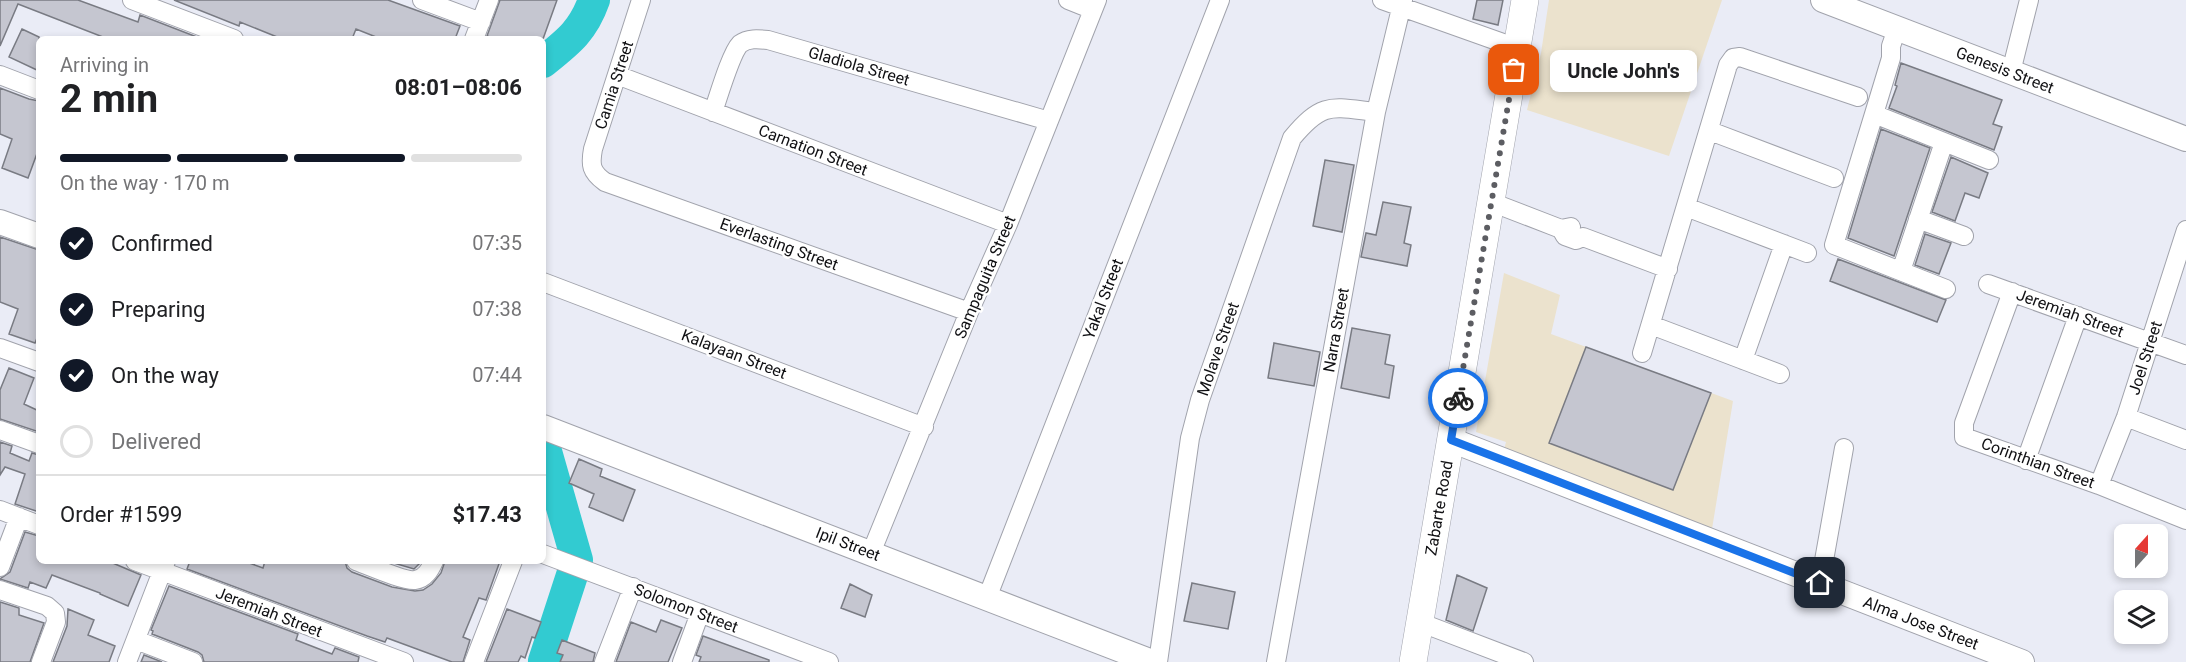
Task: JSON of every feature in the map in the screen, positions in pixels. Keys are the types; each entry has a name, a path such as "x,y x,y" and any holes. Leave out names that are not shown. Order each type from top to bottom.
{"main road":[{"name":"Zabarte Road","path":"1413,662 1526,0"}],"street":[{"path":"132,0 226,36"},
{"path":"422,0 478,30 489,0"},
{"name":"Camia Street","path":"592,170 593,149 641,0"},
{"path":"1068,0 1095,5"},
{"name":"Yakal Street","path":"987,598 1220,0"},
{"path":"1382,0 1402,4 1517,48"},
{"name":"Genesis Street","path":"1823,0 2186,139"},
{"path":"2011,72 2029,0"},
{"name":"Narra Street","path":"1276,662 1376,112 1402,4"},
{"name":"Sampaguita Street","path":"871,553 969,312 1008,224 1095,5"},
{"path":"1901,30 1891,46 1890,58 1874,114 1834,245 1946,289"},
{"name":"Gladiola Street","path":"712,112 736,50 747,40 756,38 1049,121"},
{"path":"1642,352 1728,65 1733,58 1740,57 1858,97"},
{"path":"0,75 36,89"},
{"name":"Carnation Street","path":"617,75 1008,224"},
{"name":"Molave Street","path":"1158,662 1191,438 1200,400 1292,138 1309,118 1332,108 1376,112"},
{"path":"1874,114 1989,160"},
{"path":"1710,131 1834,178"},
{"path":"1901,272 1944,142"},
{"name":"Everlasting Street","path":"592,170 605,182 969,312"},
{"path":"1491,202 1561,229 1568,226 1580,230 1583,237 1668,269"},
{"path":"1686,207 1807,253"},
{"path":"1918,219 1964,236"},
{"path":"0,222 36,235"},
{"name":"Joel Street","path":"2099,485 2126,417 2184,241"},
{"path":"1743,360 1784,244"},
{"name":"Kalayaan Street","path":"546,283 924,427"},
{"name":"Jeremiah Street","path":"1988,284 2186,355"},
{"name":"Corinthian Street","path":"2012,292 1963,430 1964,436 2099,485 2186,520"},
{"path":"2026,460 2078,316"},
{"path":"1650,325 1780,374"},
{"path":"0,348 36,361"},
{"path":"2126,417 2186,440"},
{"path":"0,430 36,443"},
{"name":"Ipil Street","path":"549,430 1152,662"},
{"name":"Alma Jose Street","path":"1451,440 2022,662"},
{"path":"1820,583 1844,448"},
{"path":"0,510 36,524"},
{"path":"0,567 19,517"},
{"name":"Solomon Street","path":"546,555 829,662"},
{"path":"364,564 412,581 423,578 433,564"},
{"path":"474,662 512,564"},
{"path":"127,662 164,566"},
{"name":"Jeremiah Street","path":"164,566 404,662"},
{"path":"604,662 633,588"},
{"path":"0,590 47,606 55,613 56,622 41,662"},
{"path":"682,662 700,613"},
{"path":"1419,622 1524,662"},
{"path":"136,640 193,662"}],"shaded area":[{"path":"1549,0 1722,0 1669,156 1527,110 1541,53"},
{"path":"1504,273 1560,295 1551,334 1733,401 1712,529 1504,450 1506,442 1476,432"}],"building":[{"path":"0,0 78,0 138,22 140,15 194,36 100,36 18,4 0,46"},
{"path":"174,0 388,0 460,26 456,36 374,36 356,29 353,36 275,36 240,22 239,26"},
{"path":"500,0 557,0 544,36 487,36"},
{"path":"1477,0 1503,0 1498,25 1473,19"},
{"path":"22,29 37,36 36,70 9,57"},
{"path":"1901,63 2002,100 1993,124 2002,127 1994,150 1889,108 1897,86 1895,85"},
{"path":"0,88 36,100 36,156 28,178 2,168 12,139 0,134"},
{"path":"1881,129 1930,148 1894,256 1848,238"},
{"path":"1951,157 1988,173 1979,198 1965,193 1955,221 1932,212"},
{"path":"1325,160 1354,165 1342,232 1313,226"},
{"path":"1383,202 1411,207 1404,243 1411,245 1407,266 1361,257 1366,233 1376,235"},
{"path":"1925,234 1951,243 1939,274 1915,265"},
{"path":"0,237 36,249 35,343 9,334 18,309 0,302"},
{"path":"1838,259 1946,300 1937,322 1830,281"},
{"path":"1352,328 1390,335 1385,364 1394,366 1389,398 1341,388"},
{"path":"1274,343 1320,352 1314,386 1268,378"},
{"path":"1586,347 1711,393 1673,490 1549,443"},
{"path":"9,368 34,378 24,404 36,410 36,431 0,419 0,390"},
{"path":"0,442 12,446 10,453 29,461 32,453 36,454 36,511 15,504 25,474 5,467 0,475"},
{"path":"579,459 602,469 600,476 635,490 623,521 589,507 594,494 569,483"},
{"path":"25,532 36,535 36,564 115,564 141,575 128,606 52,575 46,588 30,582 28,588 0,579 10,572"},
{"path":"189,564 252,564 263,568 264,564 346,564 352,572 392,587 415,591 423,590 432,584 441,573 444,564 499,564 486,600 479,598 463,637 470,640 463,662 452,662 387,638 385,642 367,636 187,569"},
{"path":"397,564 419,564 414,569"},
{"path":"1457,575 1487,588 1473,631 1446,620"},
{"path":"1192,583 1235,592 1228,629 1184,621"},
{"path":"850,584 872,595 865,617 841,608"},
{"path":"169,586 298,634 296,640 332,654 335,648 359,657 358,662 204,662 202,655 198,652 152,634 151,630"},
{"path":"0,602 19,608 19,615 44,623 30,662 0,662"},
{"path":"68,609 94,620 88,635 115,646 109,662 53,662 67,626"},
{"path":"507,609 541,622 535,638 532,637 525,658 521,656 518,662 486,662"},
{"path":"661,620 682,628 668,662 616,662 631,622 656,632"},
{"path":"703,636 769,660 769,662 699,662 701,657 696,655"},
{"path":"562,640 595,653 593,662 560,662 563,655 557,653"},
{"path":"144,655 162,662 141,662"}],"waterway":[{"path":"546,60 580,28 594,0"},
{"path":"544,661 577,560 546,452"}],"way so far":[{"path":"1458,398 1514,70"}],"place":[{"name":"Uncle John's","path":"1514,70"}],"route":[{"path":"1458,398 1451,440 1820,583"}]}
